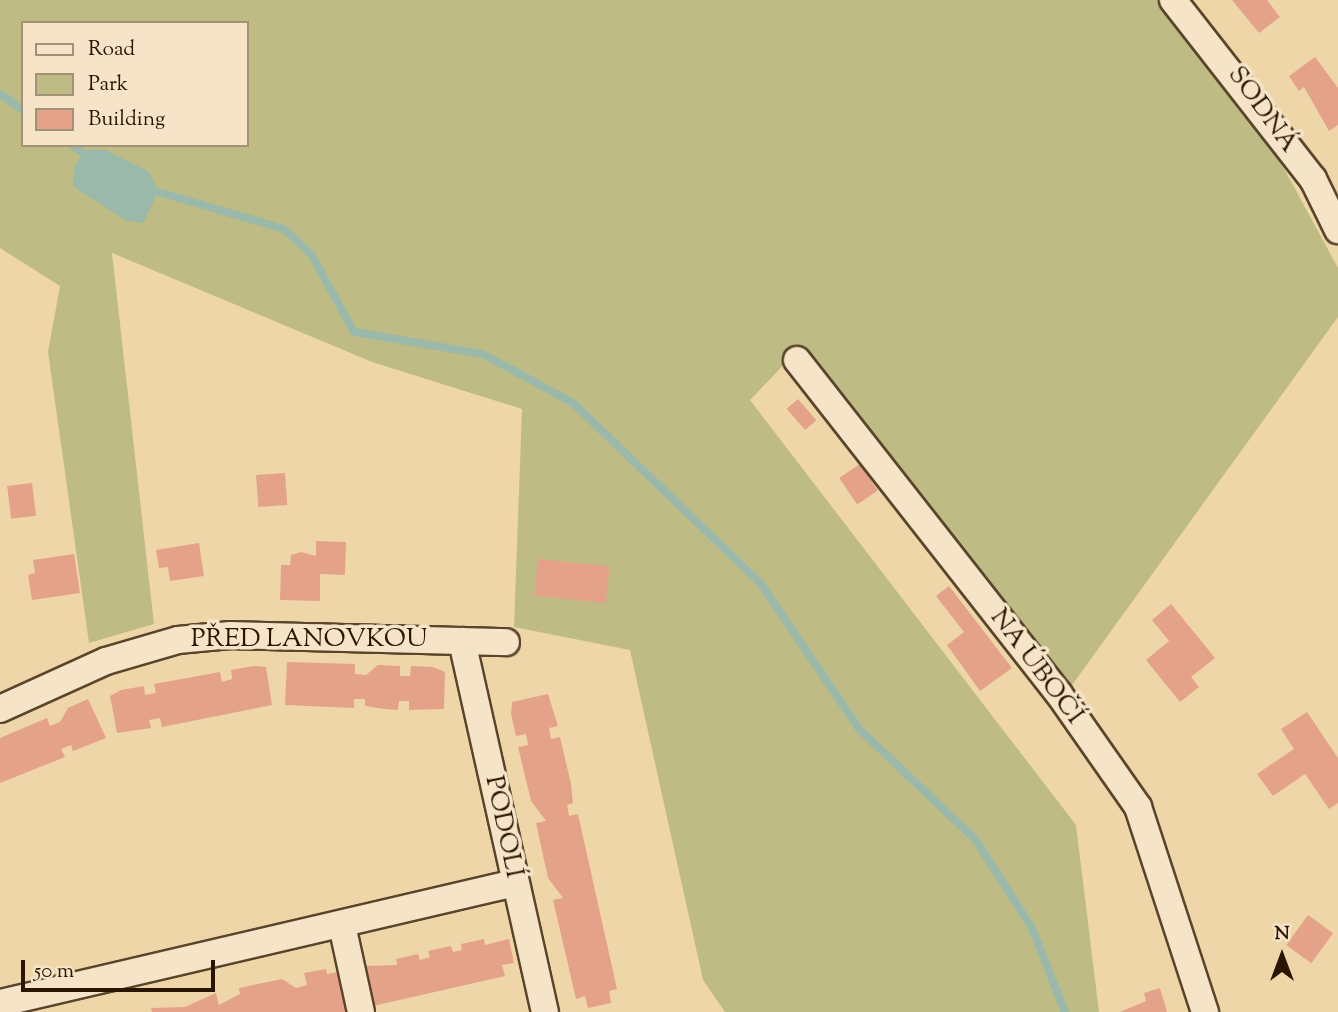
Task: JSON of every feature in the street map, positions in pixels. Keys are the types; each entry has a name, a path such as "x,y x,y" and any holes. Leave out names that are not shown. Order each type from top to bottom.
{"street":[{"name":"SODNÁ","path":"1173,0 1313,179 1337,224"},
{"name":"NA ÚBOČÍ","path":"797,360 1059,694 1138,807 1205,1012"},
{"name":"PŘED LANOVKOU","path":"0,709 106,661 178,640 231,635 506,642"},
{"name":"PODOLÍ","path":"462,641 545,1012"},
{"path":"2,1012 0,1002 515,883"},
{"path":"342,925 361,1012"}],"green space":[{"path":"0,0 1157,0 1274,150 1338,268 1338,317 1067,692 796,352 750,400 1076,825 1099,1012 725,1012 703,980 630,650 514,627 522,409 372,362 112,253 154,624 89,643 48,352 60,286 0,248"}],"shaded area":[{"path":"85,150 105,150 149,172 158,192 143,223 125,220 73,186 75,165"}],"building":[{"path":"1232,0 1267,0 1280,17 1259,33"},
{"path":"1315,57 1338,88 1338,125 1329,131 1304,87 1299,91 1289,76"},
{"path":"798,399 816,420 805,430 787,409"},
{"path":"860,464 878,491 857,505 839,478"},
{"path":"285,473 287,505 258,507 256,475"},
{"path":"32,483 36,516 11,519 7,486"},
{"path":"316,541 346,542 345,575 320,574 320,601 280,600 281,565 290,565 291,555 301,552 316,556"},
{"path":"199,543 204,576 170,581 168,567 159,568 156,550"},
{"path":"74,554 80,593 32,600 28,575 35,573 33,560"},
{"path":"538,559 610,567 606,603 534,596"},
{"path":"949,586 1012,668 980,691 947,645 964,632 936,596"},
{"path":"1171,604 1215,658 1191,677 1199,687 1180,702 1146,660 1169,641 1152,620"},
{"path":"287,662 355,664 355,674 366,675 378,665 400,666 400,676 410,676 411,666 433,667 445,672 444,709 409,710 409,701 399,701 398,710 384,709 365,706 365,699 354,699 354,708 285,705"},
{"path":"253,666 266,667 272,705 162,727 160,718 149,720 151,728 117,733 110,696 121,690 144,686 145,695 156,693 154,684 220,672 222,682 232,679 231,670"},
{"path":"548,694 558,726 549,728 551,739 560,737 571,784 573,803 567,805 569,816 578,814 617,989 609,991 611,1003 588,1008 585,996 576,999 553,900 563,898 548,878 536,823 546,821 531,801 518,747 528,745 526,734 516,736 511,714 512,702"},
{"path":"88,699 106,738 73,751 71,745 61,749 65,757 0,783 0,738 47,718 50,726 60,722 68,708"},
{"path":"1307,712 1338,758 1338,803 1329,809 1305,774 1273,796 1257,774 1294,749 1281,729"},
{"path":"1308,915 1333,933 1311,963 1286,945"},
{"path":"484,939 485,945 509,939 514,963 502,965 505,976 373,1006 364,966 397,965 396,959 418,954 420,960 430,957 428,951 451,946 453,952 462,950 461,944"},
{"path":"326,969 327,974 338,972 347,1012 152,1012 151,1008 185,1007 216,993 219,1005 240,994 239,988 282,979 296,988 307,985 304,973"},
{"path":"1160,988 1167,1012 1120,1012 1146,1001 1144,993"}],"waterway":[{"path":"0,94 21,109"},
{"path":"75,147 91,159"},
{"path":"148,189 284,229 311,254 354,332 483,354 573,403 761,584 860,730 975,839 1032,928 1065,1012"}]}
